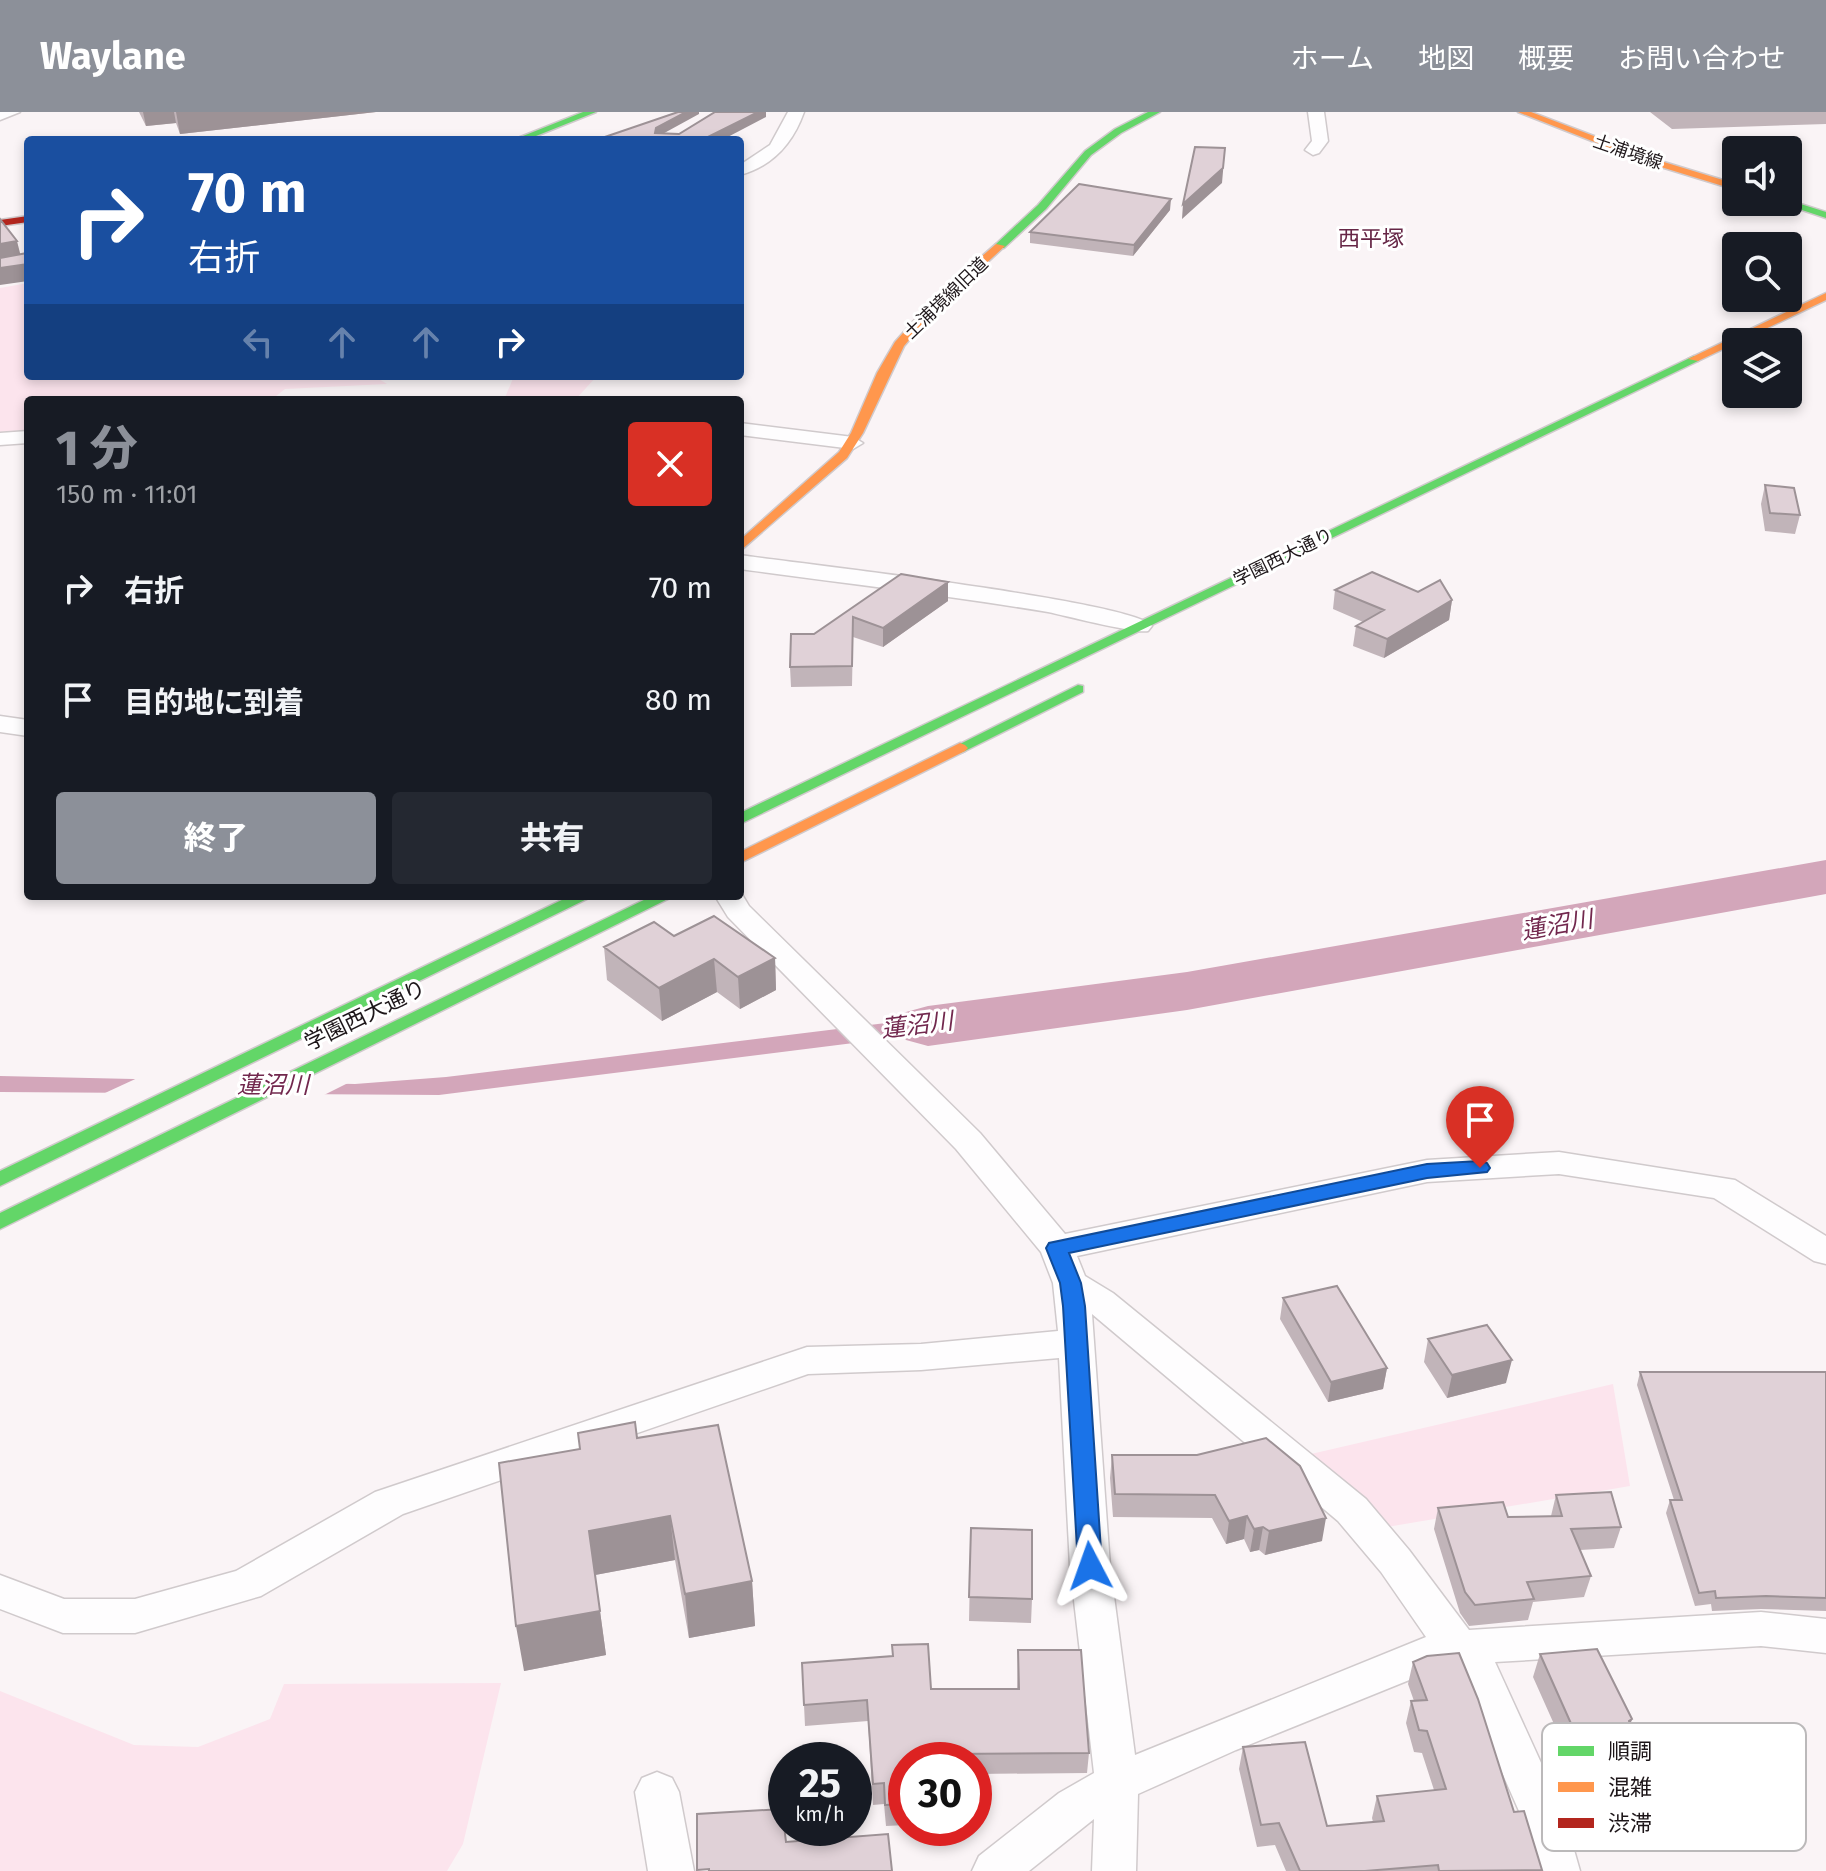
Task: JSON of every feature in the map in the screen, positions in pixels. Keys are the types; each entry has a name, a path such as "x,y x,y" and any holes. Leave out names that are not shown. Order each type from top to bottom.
{"main road":[{"path":"528,136 591,112"},
{"name":"土浦境線旧道","path":"744,543 853,443 889,361 907,333 1042,207 1088,153 1118,131 1155,112"},
{"name":"土浦境線","path":"1523,112 1651,161 1722,183"},
{"name":"土浦境線","path":"1548,112 1722,172"},
{"path":"1802,198 1826,205"},
{"path":"1802,208 1826,215"},
{"path":"0,223 24,220"},
{"name":"学園西大通り","path":"744,817 1826,296"},
{"path":"744,856 1088,684"},
{"name":"学園西大通り","path":"0,1179 576,900"},
{"name":"学園西大通り","path":"0,1222 657,900"}],"street":[{"path":"0,115 13,112"},
{"path":"744,169 763,162 791,129 796,112"},
{"path":"1313,150 1320,141 1316,112"},
{"path":"744,429 853,443"},
{"path":"0,439 24,437"},
{"path":"744,563 1017,600 1122,619 1140,626"},
{"path":"0,724 24,727"},
{"path":"731,900 738,911 968,1141 1064,1266 1101,1302 1352,1510 1476,1666 1542,1815"},
{"path":"1064,1266 1427,1171 1559,1163 1723,1188 1826,1252"},
{"path":"1064,1266 1074,1342 1090,1566 1117,1783 1114,1871"},
{"path":"0,1592 63,1616 135,1616 247,1584 389,1503 807,1361 949,1355 1074,1342"},
{"path":"995,1871 1075,1807 1117,1783 1221,1737 1422,1657 1459,1648 1761,1629 1826,1636"},
{"path":"657,1792 671,1871"},
{"path":"1552,1851 1557,1871"}],"shaded area":[{"path":"24,284 24,380 380,380 387,384 285,389 276,396 24,396 24,433 0,436 0,288"},
{"path":"512,380 593,380 579,396 506,396"},
{"path":"1613,1384 1630,1486 1387,1527 1311,1454"},
{"path":"501,1683 463,1844 447,1871 0,1871 0,1691 134,1745 198,1747 270,1719 284,1684"}],"water":[{"path":"1008,1008 1013,1023 439,1095 0,1092 0,1076 355,1084 446,1077"}],"pier":[{"path":"144,1075 354,1080 314,1100 92,1099"}],"building":[{"path":"678,112 686,112 656,128 655,133 679,134 715,112 758,112 710,136 608,136"},
{"path":"1195,147 1225,148 1223,168 1183,204"},
{"path":"1079,184 1171,199 1134,245 1030,232"},
{"path":"0,219 17,241 0,244"},
{"path":"24,254 24,265 0,268 0,258"},
{"path":"1765,485 1794,488 1800,515 1770,513"},
{"path":"1372,572 1418,592 1440,580 1452,600 1387,639 1356,626 1384,610 1335,590"},
{"path":"901,574 948,582 883,628 853,617 852,666 790,667 791,634 814,634"},
{"path":"714,916 775,958 738,977 714,959 659,988 604,947 654,922 674,936"},
{"path":"1337,1286 1387,1368 1331,1382 1283,1298"},
{"path":"1487,1325 1512,1360 1452,1375 1428,1339"},
{"path":"1640,1372 1826,1372 1826,1598 1716,1598 1715,1591 1699,1593 1670,1500 1682,1500"},
{"path":"635,1422 637,1438 718,1425 752,1581 685,1594 670,1516 589,1531 600,1611 516,1626 499,1463 580,1449 578,1433"},
{"path":"1266,1438 1300,1466 1326,1518 1269,1531 1263,1527 1254,1529 1247,1516 1229,1521 1215,1495 1115,1494 1112,1455 1197,1455"},
{"path":"1611,1492 1621,1527 1571,1529 1591,1576 1527,1582 1534,1599 1475,1605 1465,1592 1438,1508 1503,1502 1508,1517 1562,1516 1556,1495"},
{"path":"971,1528 1032,1530 1032,1599 969,1597"},
{"path":"928,1644 931,1689 1019,1689 1018,1650 1081,1650 1089,1753 992,1754 992,1742 888,1742 888,1805 885,1805 884,1783 873,1784 867,1700 804,1705 802,1663 893,1656 892,1645"},
{"path":"1597,1649 1632,1719 1629,1723 1571,1723 1540,1654"},
{"path":"1459,1653 1478,1699 1514,1812 1524,1811 1542,1870 1439,1871 1438,1865 1365,1871 1300,1871 1279,1823 1261,1825 1243,1747 1305,1742 1327,1826 1384,1821 1377,1796 1446,1789 1427,1731 1419,1730 1411,1701 1427,1700 1413,1662 1427,1656"},
{"path":"768,1810 768,1846 872,1846 872,1835 888,1834 892,1871 697,1870 697,1814"}],"waterway":[{"name":"蓮沼川","path":"928,1026 1187,991 1826,877"}],"traffic: fast":[{"path":"528,136 591,112"},
{"path":"1000,246 1042,207 1088,153 1118,131 1155,112"},
{"path":"1802,208 1826,215"},
{"path":"744,817 1694,359"},
{"path":"960,748 1078,689"},
{"path":"0,1179 576,900"},
{"path":"0,1222 657,900"}],"traffic: slow":[{"path":"1523,112 1651,161 1722,183"},
{"path":"744,543 843,455 857,433 889,361 911,329 1000,246"},
{"path":"1694,359 1826,296"},
{"path":"744,856 960,748"}],"traffic: jam":[{"path":"0,223 24,220"}],"district":[{"name":"西平塚","path":"1371,238"}],"route":[{"path":"1090,1566 1074,1306 1070,1283 1057,1248 1427,1171 1480,1168"}]}
